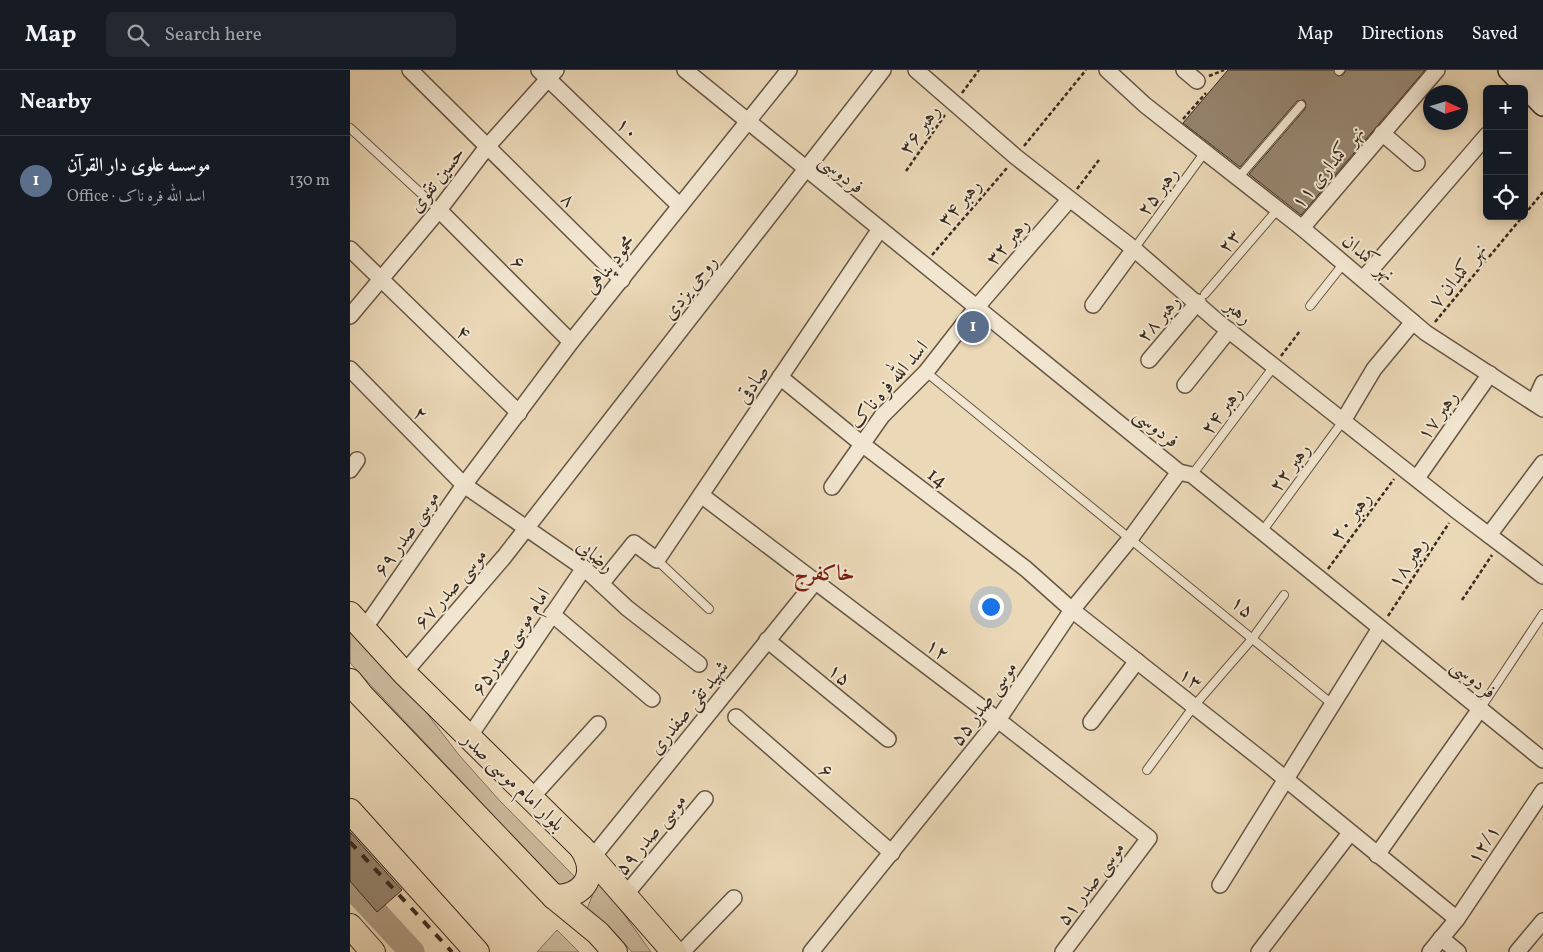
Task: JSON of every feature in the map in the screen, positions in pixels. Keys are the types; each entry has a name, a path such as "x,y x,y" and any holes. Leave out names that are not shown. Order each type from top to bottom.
{"main road":[{"path":"1509,70 1531,83 1543,105"},
{"name":"بلوار امام موسی صدر","path":"357,621 404,673 586,852 626,894 674,952"},
{"path":"353,686 554,898 598,933 615,952"},
{"path":"350,811 477,952"},
{"path":"554,898 567,897 578,892 586,882 590,870 586,852"},
{"path":"350,926 373,952"}],"street":[{"name":"۸","path":"410,70 622,280"},
{"name":"فردوسی","path":"685,70 976,308 1262,533 1543,760"},
{"name":"محمود پناهی","path":"464,485 571,342 789,70"},
{"name":"روحی یزدی","path":"524,528 807,170 882,70"},
{"name":"رهبر","path":"916,70 1016,157 1069,200 1201,298 1229,330 1457,511 1543,576"},
{"name":"نهر کمدان","path":"1107,70 1145,105 1302,228 1426,333 1538,406"},
{"name":"نهر کمداری ۱۱","path":"1302,228 1437,70"},
{"name":"حسین تقوی","path":"350,316 439,210 487,147 548,73"},
{"name":"۱۰","path":"548,73 680,206"},
{"path":"1382,133 1417,163"},
{"path":"1363,279 1483,139"},
{"name":"رهبر ۳۲","path":"976,308 1069,200"},
{"name":"۶","path":"439,210 571,342"},
{"name":"صادقی","path":"657,560 880,229"},
{"name":"۴","path":"350,249 519,413"},
{"path":"1093,305 1134,249"},
{"name":"رهبر ۲۸","path":"1149,360 1201,298"},
{"name":"اسد الله فره ناک","path":"832,487 882,416 926,372 976,308"},
{"path":"1343,421 1374,369 1413,322"},
{"path":"1185,385 1229,330"},
{"name":"۲","path":"350,368 464,485"},
{"name":"رهبر ۱۷","path":"1417,478 1490,374"},
{"name":"14","path":"780,377 862,444 1026,568 1072,610"},
{"path":"1538,406 1543,382"},
{"path":"1494,539 1530,480 1543,463"},
{"name":"موسی صدر ۵۵","path":"811,952 998,720 1072,610 1186,473"},
{"name":"رضایی","path":"464,485 584,568 627,608 699,664"},
{"name":"موسی صدر ۶۹","path":"357,621 464,485"},
{"name":"۱۲","path":"701,495 998,720 1149,838"},
{"name":"موسی صدر ۶۷","path":"404,673 504,557 524,528"},
{"path":"601,584 634,544 657,560"},
{"name":"امام موسی صدر۶۵","path":"469,737 584,568"},
{"name":"شهید تقی صفدری","path":"586,852 768,640 815,582"},
{"name":"۱۳","path":"1072,610 1457,919"},
{"path":"552,614 652,699"},
{"path":"1220,885 1284,779 1380,628"},
{"name":"۱۵","path":"768,640 888,739"},
{"path":"1091,722 1137,661"},
{"path":"1377,855 1480,709"},
{"name":"۶","path":"736,717 892,853"},
{"path":"532,798 598,724"},
{"name":"۱۲/۱","path":"1430,952 1457,919 1543,791"},
{"name":"موسی صدر ۵۹","path":"626,894 704,799"},
{"path":"1259,952 1350,833"},
{"name":"موسی صدر ۵۱","path":"1063,952 1149,838"},
{"path":"682,952 734,898"},
{"path":"1517,952 1543,921"},
{"path":"1441,938 1458,952"}],"lane":[{"path":"1238,178 1301,105"},
{"path":"350,128 439,210"},
{"name":"رهبر ۲۵","path":"1134,249 1205,152"},
{"name":"۲۳","path":"1201,298 1278,209"},
{"path":"1310,306 1344,263"},
{"name":"رهبر ۲۴","path":"1186,473 1275,365"},
{"name":"۱۵","path":"926,372 1332,704"},
{"name":"رهبر ۲۲","path":"1262,533 1343,421"},
{"path":"657,560 709,609"},
{"path":"1147,770 1194,706 1252,639 1284,595"},
{"path":"1480,709 1543,614"}],"path":[{"name":"رهبر ۳۶","path":"906,172 954,103 980,70"},
{"name":"رهبر ۳۴","path":"923,265 1016,157 1086,70"},
{"path":"1175,128 1208,91 1192,74"},
{"path":"1069,200 1099,160"},
{"name":"نهر کمدان ۷","path":"1528,211 1543,192"},
{"name":"نهر کمدان ۷","path":"1426,333 1521,220"},
{"path":"1275,365 1300,331"},
{"name":"رهبر ۲۰","path":"1319,580 1403,467"},
{"name":"رهبر ۱۸","path":"1380,628 1457,511"},
{"path":"1462,600 1494,539"}],"shaded area":[{"path":"350,627 402,681 459,755 500,801 576,878 575,882 559,885 350,663"},
{"path":"596,875 651,952 632,952 615,933 587,909 596,886"},
{"path":"557,930 579,952 537,952"}],"building":[{"path":"1228,70 1334,70 1338,76 1343,75 1346,70 1425,70 1301,215 1249,174 1305,109 1306,104 1304,100 1297,101 1240,167 1183,123"},
{"path":"350,832 402,890 377,912 350,881"}],"waterway":[{"path":"350,885 412,952"}],"railway":[{"path":"350,842 452,952"}],"place":[{"name":"موسسه علوی دار القرآن","path":"973,327"}],"district":[{"name":"خاکفرج","path":"824,573"}]}
